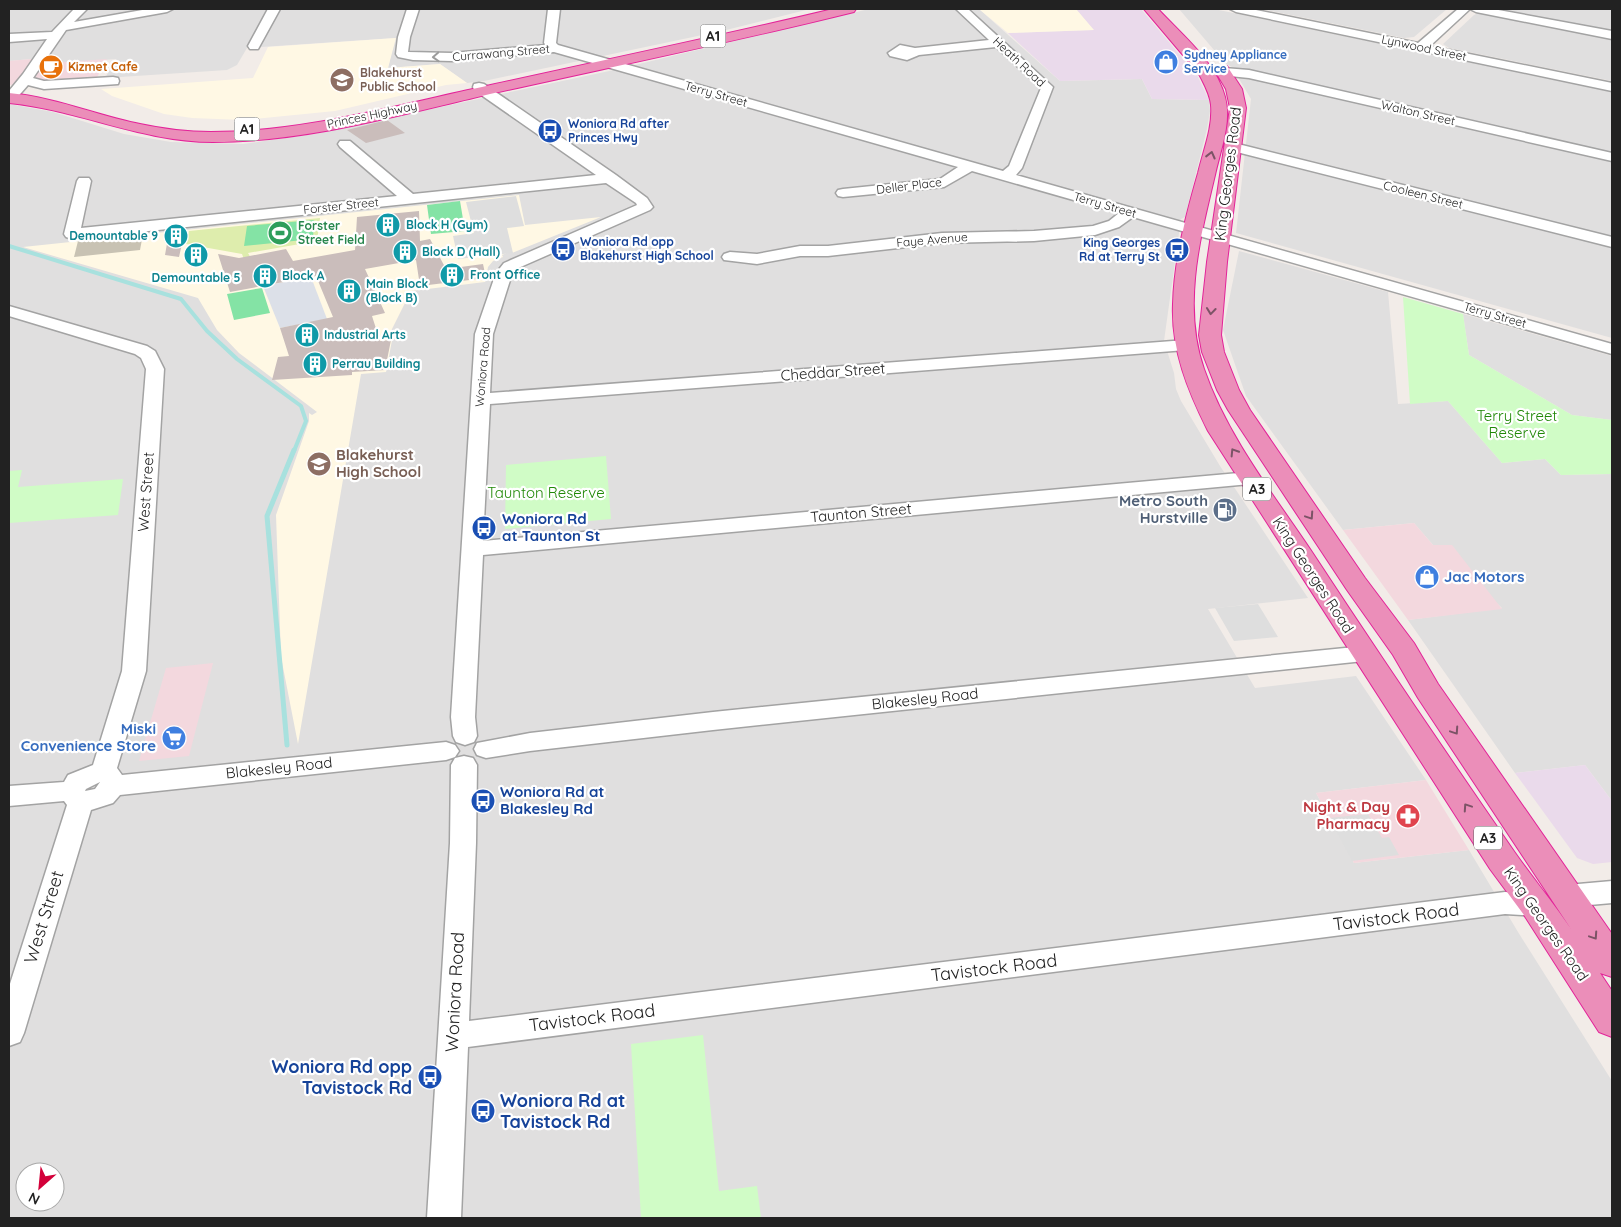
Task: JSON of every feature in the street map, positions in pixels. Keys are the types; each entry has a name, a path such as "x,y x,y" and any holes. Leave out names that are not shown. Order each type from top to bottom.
{"highway":[{"name":"Princes Highway","path":"605,62 827,9"},
{"name":"Princes Highway","path":"13,92 144,130 180,135 227,137 286,132 330,124 850,9"},
{"name":"King Georges Road","path":"1151,9 1210,78 1218,98 1218,115 1214,143 1184,279 1182,309 1186,345 1205,402 1220,431 1250,478 1502,860 1552,900 1612,962"},
{"name":"King Georges Road","path":"1168,9 1224,72 1234,89 1238,108 1210,318 1210,335 1216,360 1239,410 1356,584 1404,650 1552,900 1612,1021"},
{"path":"1356,584 1353,601 1374,635 1372,647 1365,654 1387,661 1428,691"}],"street":[{"path":"13,92 59,31 81,9"},
{"path":"9,38 59,31 167,9"},
{"path":"254,46 274,9"},
{"name":"Currawang Street","path":"412,9 402,54 417,58 554,48 605,62"},
{"path":"554,48 550,43 557,9"},
{"name":"Heath Road","path":"962,9 998,43 1042,80 1047,90 1015,168 1006,176"},
{"name":"Lynwood Street","path":"1236,9 1612,87"},
{"path":"1421,47 1465,9"},
{"path":"1476,9 1612,35"},
{"path":"914,52 998,43"},
{"name":"Terry Street","path":"605,62 1612,349"},
{"name":"Walton Street","path":"1224,72 1249,74 1612,157"},
{"path":"13,92 44,86 113,81"},
{"name":"Woniora Road","path":"444,1218 463,843 465,750 463,717 484,334 506,270 519,261 645,207 642,201 611,178 482,89"},
{"path":"345,144 410,199"},
{"name":"Cooleen Street","path":"1234,147 1612,242"},
{"name":"Deller Place","path":"843,193 944,183 970,166"},
{"name":"Forster Street","path":"84,180 72,234 611,178"},
{"name":"Faye Avenue","path":"730,257 757,259 800,252 828,251 942,238 1034,236 1095,230 1114,224 1130,212"},
{"name":"West Street","path":"9,310 141,350 149,355 155,369 134,671 108,780"},
{"name":"Cheddar Street","path":"480,400 1186,345"},
{"name":"Taunton Street","path":"472,549 1250,478"},
{"name":"Blakesley Road","path":"76,796 77,782 96,773 108,780 465,750 723,720 1365,654"},
{"path":"9,796 76,796"},
{"name":"West Street","path":"9,1032 76,796"},
{"name":"Tavistock Road","path":"453,1036 1505,903 1552,900 1612,892"}],"shaded area":[{"path":"9,9 810,9 726,30 467,83 440,64 388,68 395,38 247,48 237,65 227,70 105,78 116,59 50,64 54,57 9,61"},
{"path":"869,9 979,9 1060,81 1142,79 1152,99 1209,100 1210,111 1207,129 1185,217 1181,219 1164,341 1174,373 1176,389 1181,401 1220,466 1308,598 1208,609 1255,688 1356,676 1426,780 1316,793 1354,863 1469,850 1612,1081 1612,1218 9,1218 9,104 53,112 124,134 171,142 243,144 314,134 614,70"},
{"path":"979,9 1076,9 1094,30 1008,33"},
{"path":"1076,9 1141,9 1197,75 1209,100 1152,99 1142,79 1060,81 1008,33 1093,30"},
{"path":"1179,9 1214,9 1612,92 1612,338 1236,233 1251,99 1232,67 1226,64"},
{"path":"1261,9 1447,9 1414,37 1404,38"},
{"path":"1494,9 1612,9 1612,31"},
{"path":"1478,13 1612,39 1612,81 1449,48 1443,44"},
{"name":"Blakehurst Public School","path":"396,38 388,68 440,64 467,83 446,85 335,111 243,120 192,118 164,114 112,96 101,89 253,78 268,47"},
{"path":"54,57 51,63 107,59 96,79 9,85 9,61"},
{"name":"Blakehurst High School","path":"519,195 525,225 601,217 512,253 509,252 502,255 503,257 493,261 488,267 485,282 411,291 389,335 393,335 386,372 361,374 298,744 281,657 276,515 309,421 309,413 312,415 317,412 239,353 217,330 198,298 23,247"},
{"path":"516,196 524,226 507,228 513,253 458,259 453,236 474,233 466,202"},
{"path":"143,234 140,250 74,257 78,241"},
{"path":"1239,251 1388,292 1398,404 1448,401 1502,463 1545,459 1561,475 1612,474 1612,801 1585,765 1515,773 1408,620 1502,608 1433,545 1414,523 1343,530 1246,396 1223,330"},
{"path":"311,277 327,319 280,328 263,286"},
{"path":"1463,314 1612,356 1612,420 1572,415 1469,355"},
{"name":"Jac Motors","path":"1414,523 1433,545 1452,545 1502,609 1408,620 1343,530"},
{"path":"1258,604 1278,637 1234,641 1215,608"},
{"path":"213,663 189,756 139,761 166,668"},
{"path":"1585,765 1612,801 1612,862 1593,864 1577,858 1515,773"},
{"path":"1426,780 1469,850 1354,863 1316,793"},
{"path":"1368,814 1382,838 1389,837 1399,855 1352,861 1329,818"}],"green space":[{"path":"460,201 465,231 431,234 427,205"},
{"path":"320,218 317,241 248,253 252,260 245,262 242,254 186,244 189,231"},
{"name":"Forster Street Field","path":"314,220 313,239 244,246 247,226"},
{"path":"262,288 270,313 234,320 227,294"},
{"name":"Terry Street Reserve","path":"1403,297 1463,314 1469,355 1572,415 1612,420 1612,474 1561,475 1545,459 1502,463 1448,401 1410,404"},
{"name":"Taunton Reserve","path":"606,456 611,519 505,529 506,465"},
{"path":"22,470 18,487 123,479 118,515 9,523 9,471"},
{"path":"703,1035 719,1191 757,1186 761,1218 641,1218 631,1044"}],"building":[{"path":"387,120 405,133 366,143 347,130"},
{"path":"419,211 420,241 430,239 446,269 483,264 486,278 420,286 416,260 365,269 385,313 372,316 380,341 391,340 385,370 352,372 352,375 272,380 278,357 289,356 280,328 333,317 316,276 230,292 218,254 239,258 286,249 293,261 355,250 357,217"},
{"path":"185,231 179,257 165,255 169,232"}],"waterway":[{"path":"9,246 181,299 207,331 237,359 301,406 306,421 294,451"},
{"path":"287,745 267,516 294,450"}],"place":[{"name":"Sydney Appliance Service","path":"1166,62"},
{"name":"Kizmet Cafe","path":"51,67"},
{"name":"Blakehurst Public School","path":"342,80"},
{"name":"Woniora Rd after Princes Hwy","path":"550,131"},
{"name":"Block H (Gym)","path":"388,225"},
{"name":"Forster Street Field","path":"280,233"},
{"name":"Demountable 9","path":"176,236"},
{"name":"Woniora Rd opp Blakehurst High School","path":"563,249"},
{"name":"King Georges Rd at Terry St","path":"1177,250"},
{"name":"Block D (Hall)","path":"405,252"},
{"name":"Demountable 5","path":"196,255"},
{"name":"Front Office","path":"452,275"},
{"name":"Block A","path":"265,276"},
{"name":"Main Block (Block B)","path":"349,291"},
{"name":"Industrial Arts","path":"307,335"},
{"name":"Perrau Building","path":"315,364"},
{"name":"Blakehurst High School","path":"319,464"},
{"name":"Metro South Hurstville","path":"1225,510"},
{"name":"Woniora Rd at Taunton St","path":"484,528"},
{"name":"Jac Motors","path":"1427,577"},
{"name":"Miski Convenience Store","path":"174,738"},
{"name":"Woniora Rd at Blakesley Rd","path":"483,801"},
{"name":"Night & Day Pharmacy","path":"1408,816"},
{"name":"Woniora Rd opp Tavistock Rd","path":"430,1077"},
{"name":"Woniora Rd at Tavistock Rd","path":"483,1111"}]}
